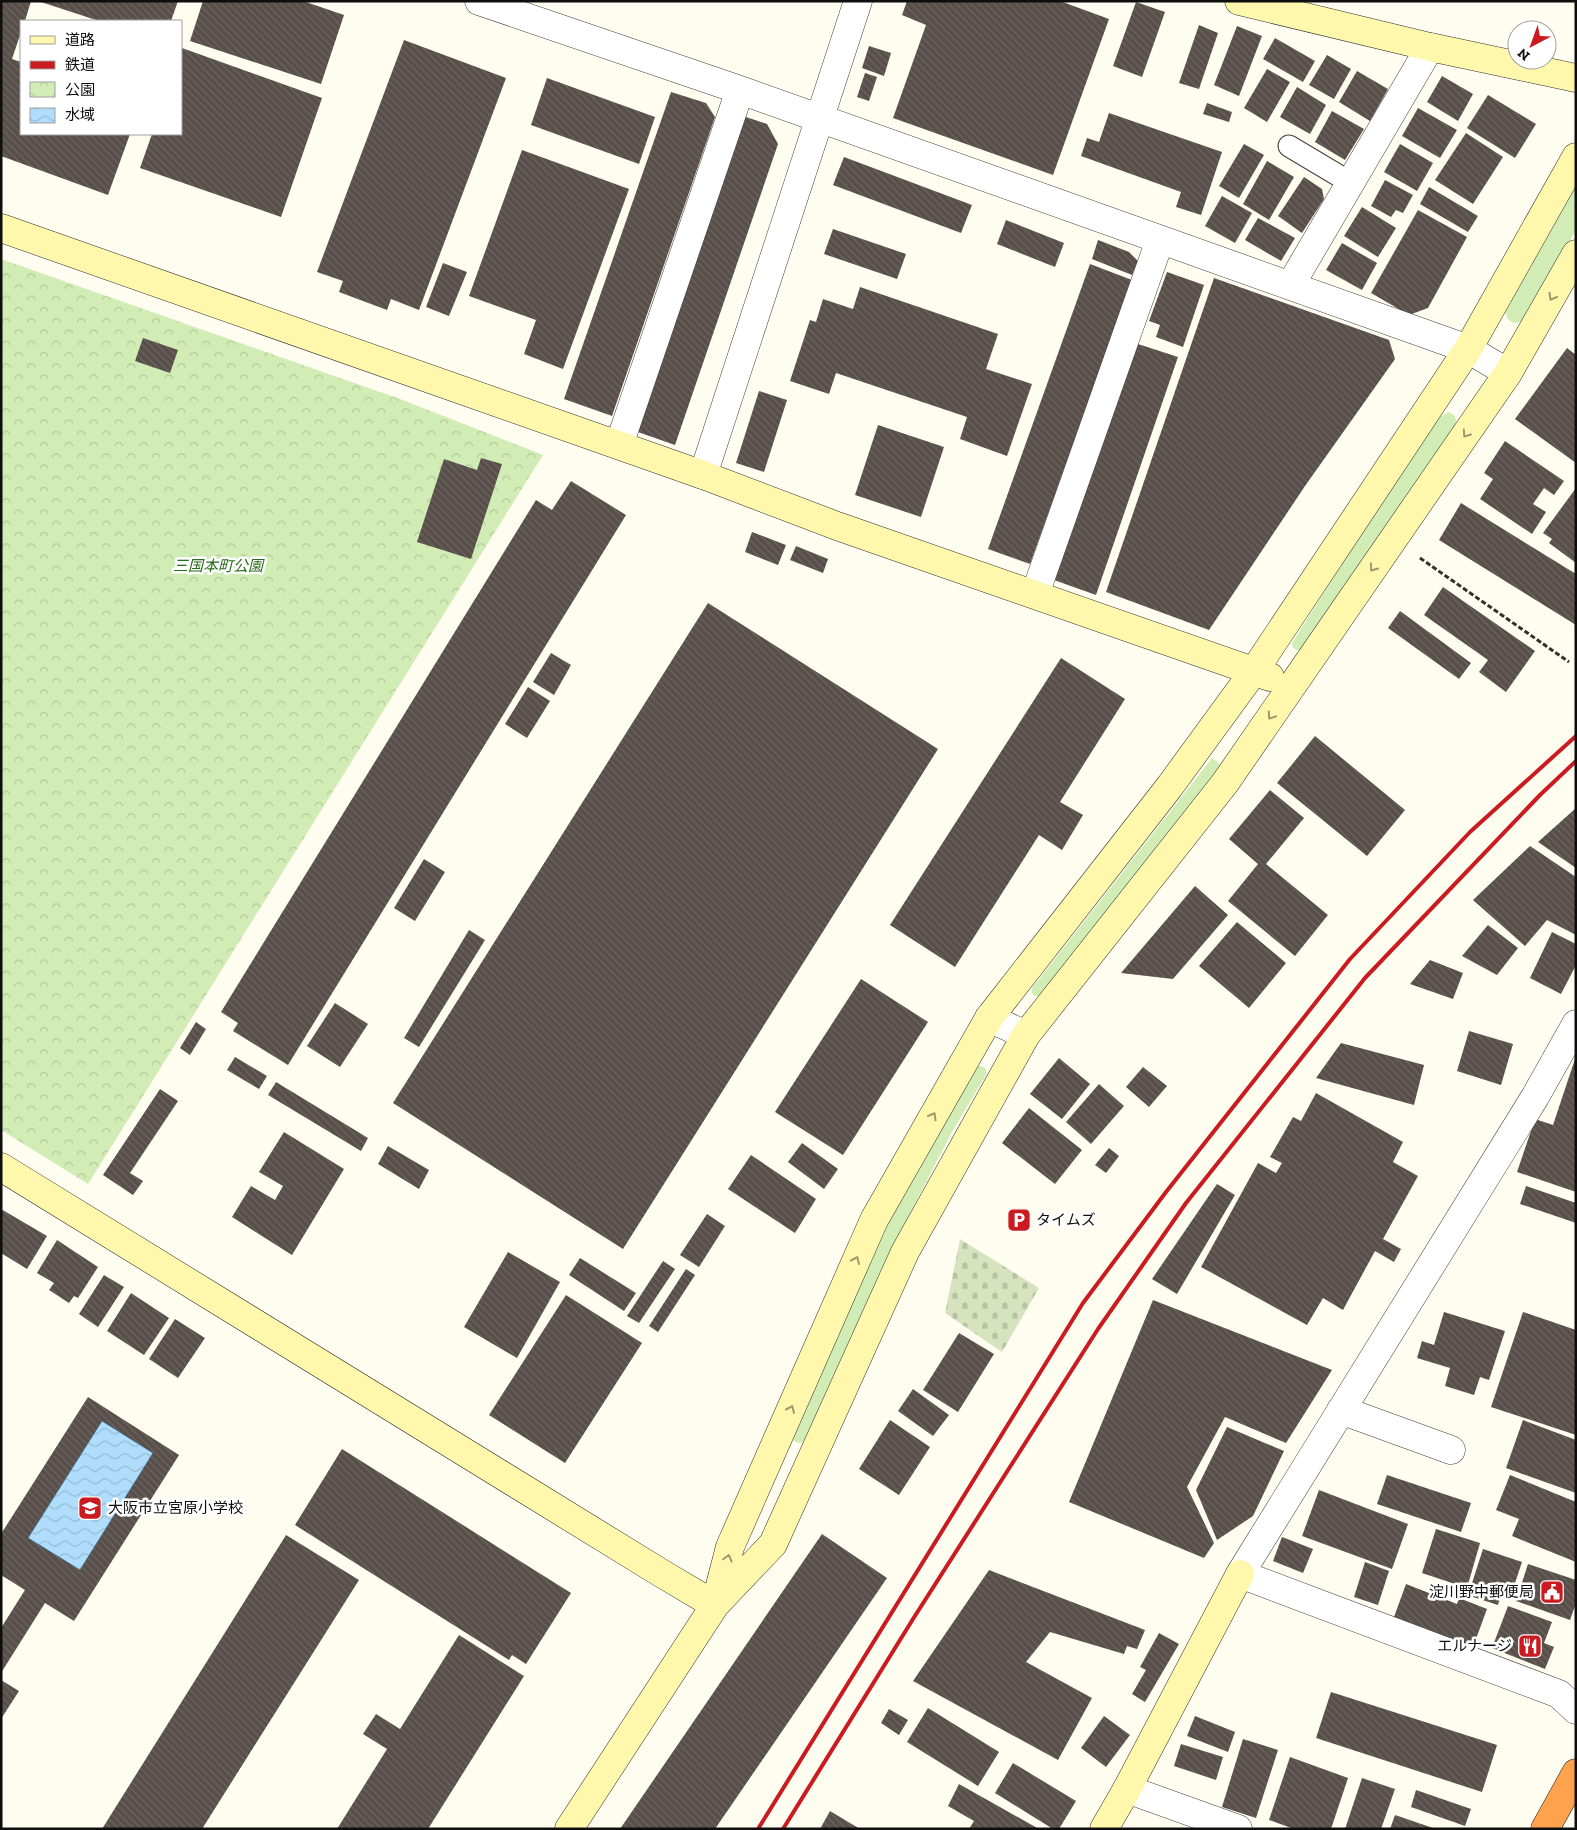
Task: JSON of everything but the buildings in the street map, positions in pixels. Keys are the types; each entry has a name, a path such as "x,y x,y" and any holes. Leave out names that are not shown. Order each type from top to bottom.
{"highway":[{"path":"1545,1829 1576,1773"}],"street":[{"path":"479,1 740,90 1468,349 1508,373"},
{"path":"703,475 858,1"},
{"path":"1239,1 1430,47 1576,78"},
{"path":"1290,286 1430,47"},
{"path":"618,445 740,90"},
{"path":"715,1605 730,1547 874,1220 989,1018 1170,786 1254,671 1468,349 1576,157"},
{"path":"1,228 703,475 838,526 1293,684"},
{"path":"1035,594 1160,240"},
{"path":"569,1829 715,1605 773,1544 905,1252 1026,1035 1225,783 1508,373 1576,254"},
{"path":"989,1018 1026,1035"},
{"path":"1104,1829 1240,1574 1535,1097 1576,1024"},
{"path":"1,1167 715,1605"},
{"path":"1341,1410 1451,1450"},
{"path":"1240,1574 1559,1694 1576,1710"},
{"path":"1127,1789 1238,1829"}],"lane":[{"path":"1289,146 1351,183"}],"path":[{"path":"1393,539 1569,662"}],"green space":[{"path":"1576,186 1576,230 1529,314 1523,322 1513,323 1505,313"},
{"name":"三国本町公園","path":"1,259 400,399 543,455 88,1184 1,1130"},
{"path":"1449,412 1455,416 1457,427 1302,650 1293,648 1292,643 1347,556 1440,417"},
{"path":"1212,758 1224,767 1041,997 1035,996 1032,993 1032,988"},
{"path":"978,1066 986,1069 986,1075 953,1130 886,1259 804,1442 796,1442 791,1436 878,1241 965,1083"},
{"path":"960,1239 1039,1288 1002,1352 945,1313"}],"water":[{"path":"102,1421 153,1453 80,1570 28,1538"}],"railway":[{"path":"758,1829 1083,1303 1166,1192 1350,959 1470,832 1576,736"},
{"path":"783,1829 913,1619 1098,1329 1186,1203 1365,978 1540,795 1576,761"}],"place":[{"name":"タイムズ","path":"1019,1220"},
{"name":"大阪市立宮原小学校","path":"90,1508"},
{"name":"淀川野中郵便局","path":"1552,1592"},
{"name":"エルナージ","path":"1530,1646"}]}
